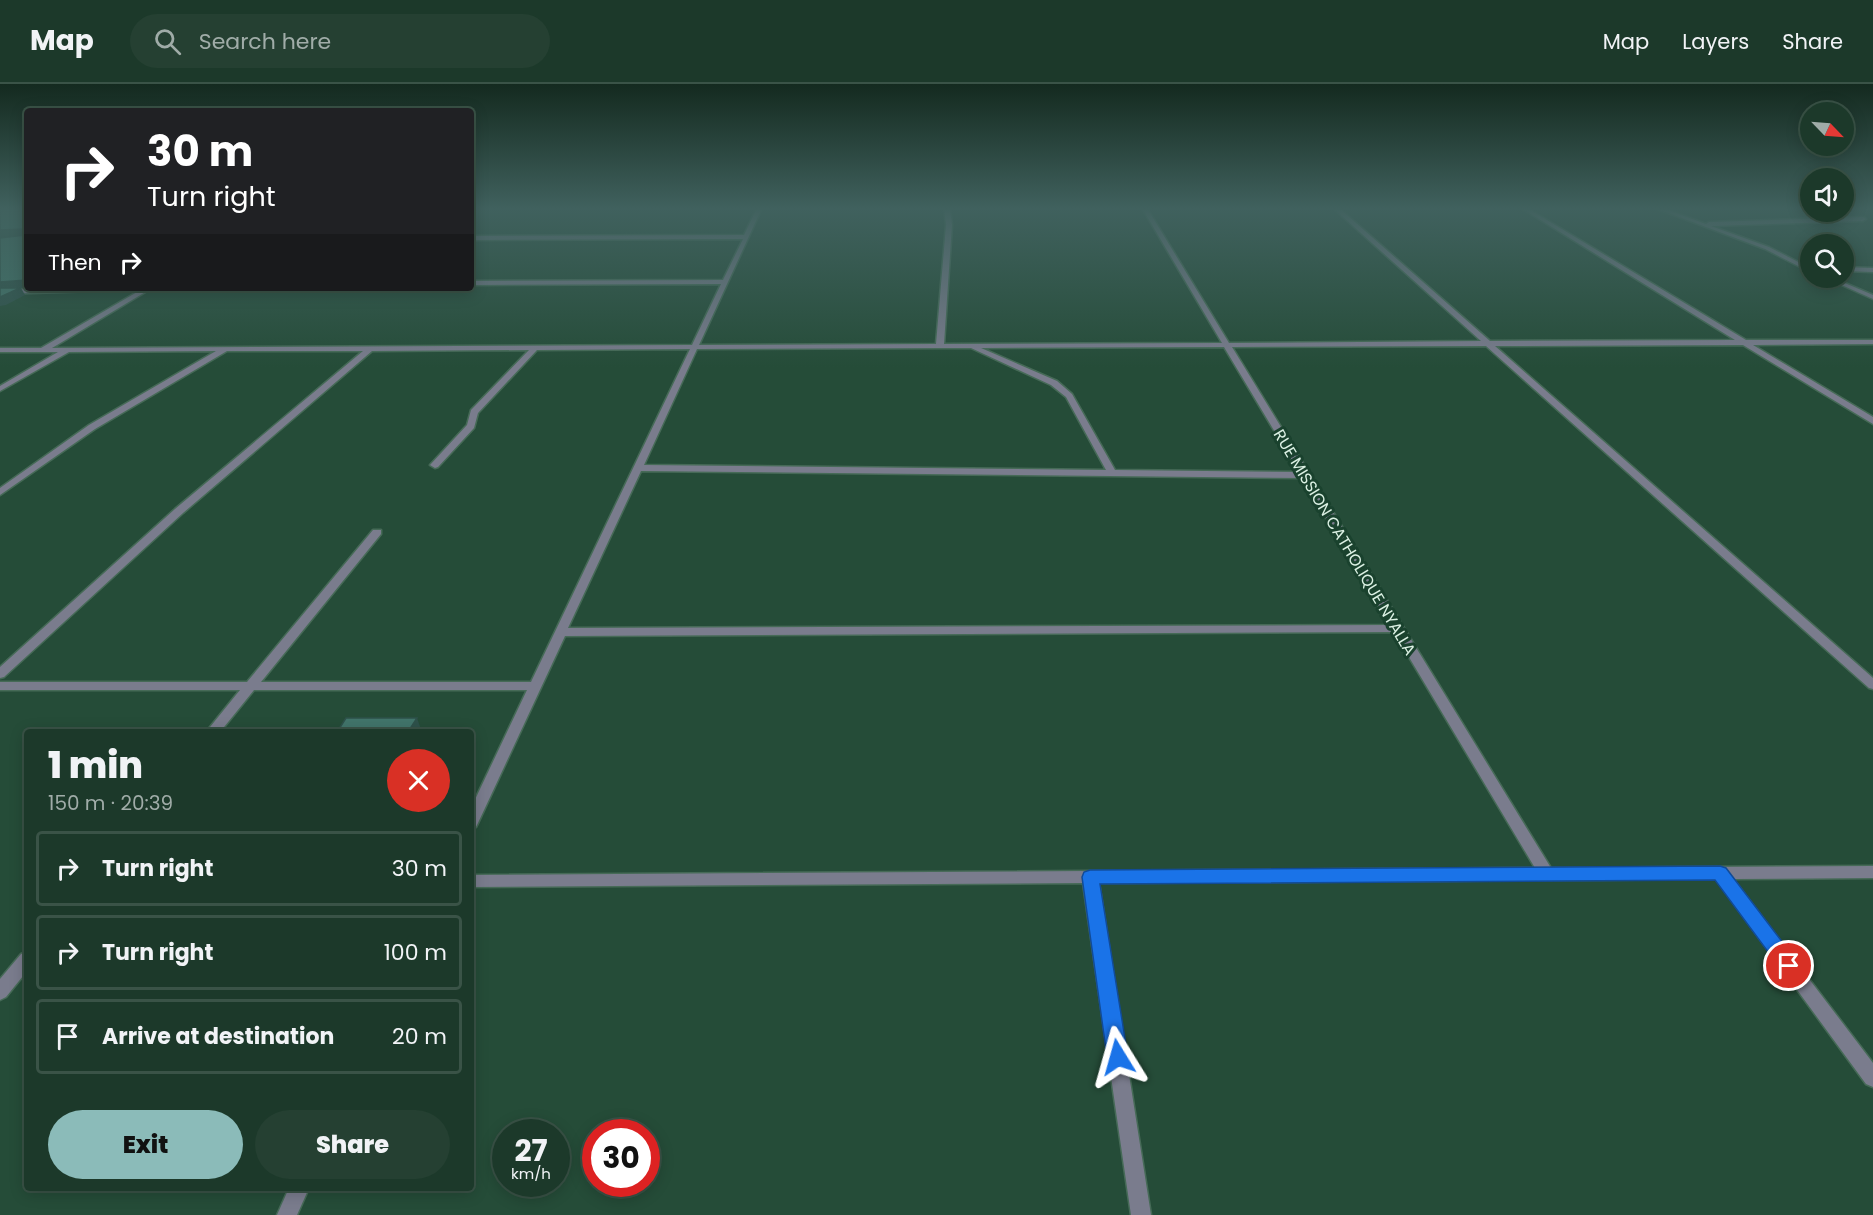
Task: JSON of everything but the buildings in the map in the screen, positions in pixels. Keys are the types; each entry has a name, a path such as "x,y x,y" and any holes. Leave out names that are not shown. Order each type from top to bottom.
{"street":[{"path":"474,817 735,261"},
{"path":"940,346 946,261"},
{"name":"RUE MISSION CATHOLIQUE NYALLA","path":"1176,261 1547,874"},
{"path":"1394,261 1873,685"},
{"path":"1610,261 1873,421"},
{"path":"1854,269 1873,270"},
{"path":"474,283 725,282"},
{"path":"1852,288 1873,297"},
{"path":"0,292 32,291"},
{"path":"42,350 144,291"},
{"path":"0,350 1873,342"},
{"path":"971,346 1054,383 1069,396 1112,473"},
{"path":"0,674 179,511 371,348"},
{"path":"435,465 471,426 474,412 535,348"},
{"path":"0,492 92,427 225,349"},
{"path":"0,389 68,350"},
{"path":"638,468 1305,475"},
{"path":"215,729 377,532"},
{"path":"561,632 1398,628"},
{"path":"0,686 536,686"},
{"path":"474,881 1873,872"},
{"path":"1720,873 1873,1078"},
{"path":"1090,877 1141,1215"},
{"path":"0,992 24,963"},
{"path":"287,1215 298,1191"}],"route":[{"path":"1118,1057 1090,877 1720,873 1789,966"}]}
